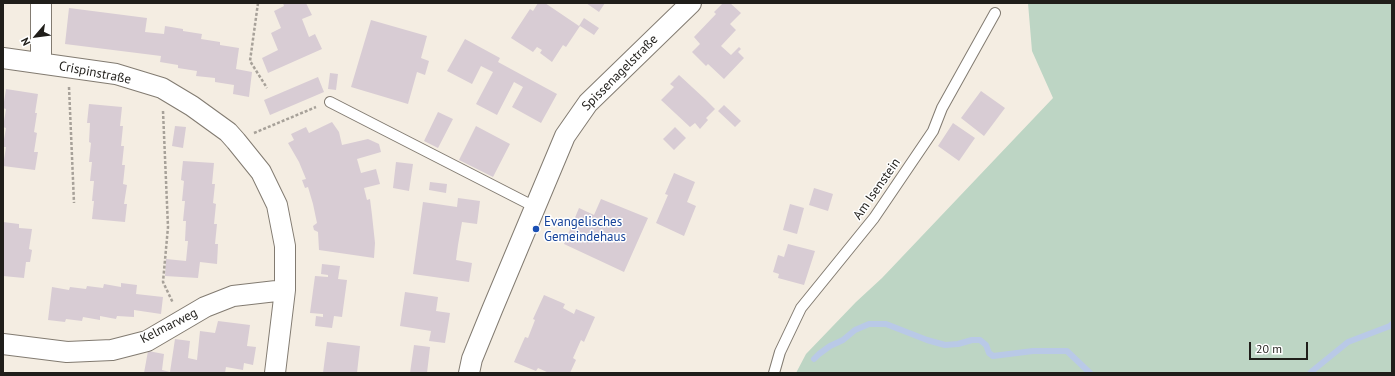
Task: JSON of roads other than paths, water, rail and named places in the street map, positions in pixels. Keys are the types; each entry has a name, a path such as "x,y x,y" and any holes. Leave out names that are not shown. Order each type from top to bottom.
{"street":[{"path":"41,3 41,63"},
{"name":"Spissenagelstraße","path":"469,373 472,359 480,338 565,136 588,103 691,3"},
{"name":"Crispinstraße","path":"3,58 116,74 162,88 192,106 228,132 236,141 261,172 277,205 286,246 285,290 275,373"},
{"name":"Kelmarweg","path":"3,344 67,352 112,350 147,340 205,307 234,296 285,290"}],"lane":[{"name":"Am Isenstein","path":"774,373 780,352 802,308 874,218 933,131 942,108 995,13"},
{"path":"330,102 535,207"}],"waterway":[{"path":"814,359 830,346 843,340 855,330 869,324 886,324 927,340 945,345 980,340 986,345 989,353 993,356 1033,351 1067,351 1090,373"},
{"path":"1311,372 1348,342 1392,324"}],"place":[{"name":"Evangelisches Gemeindehaus","path":"536,229"}]}
